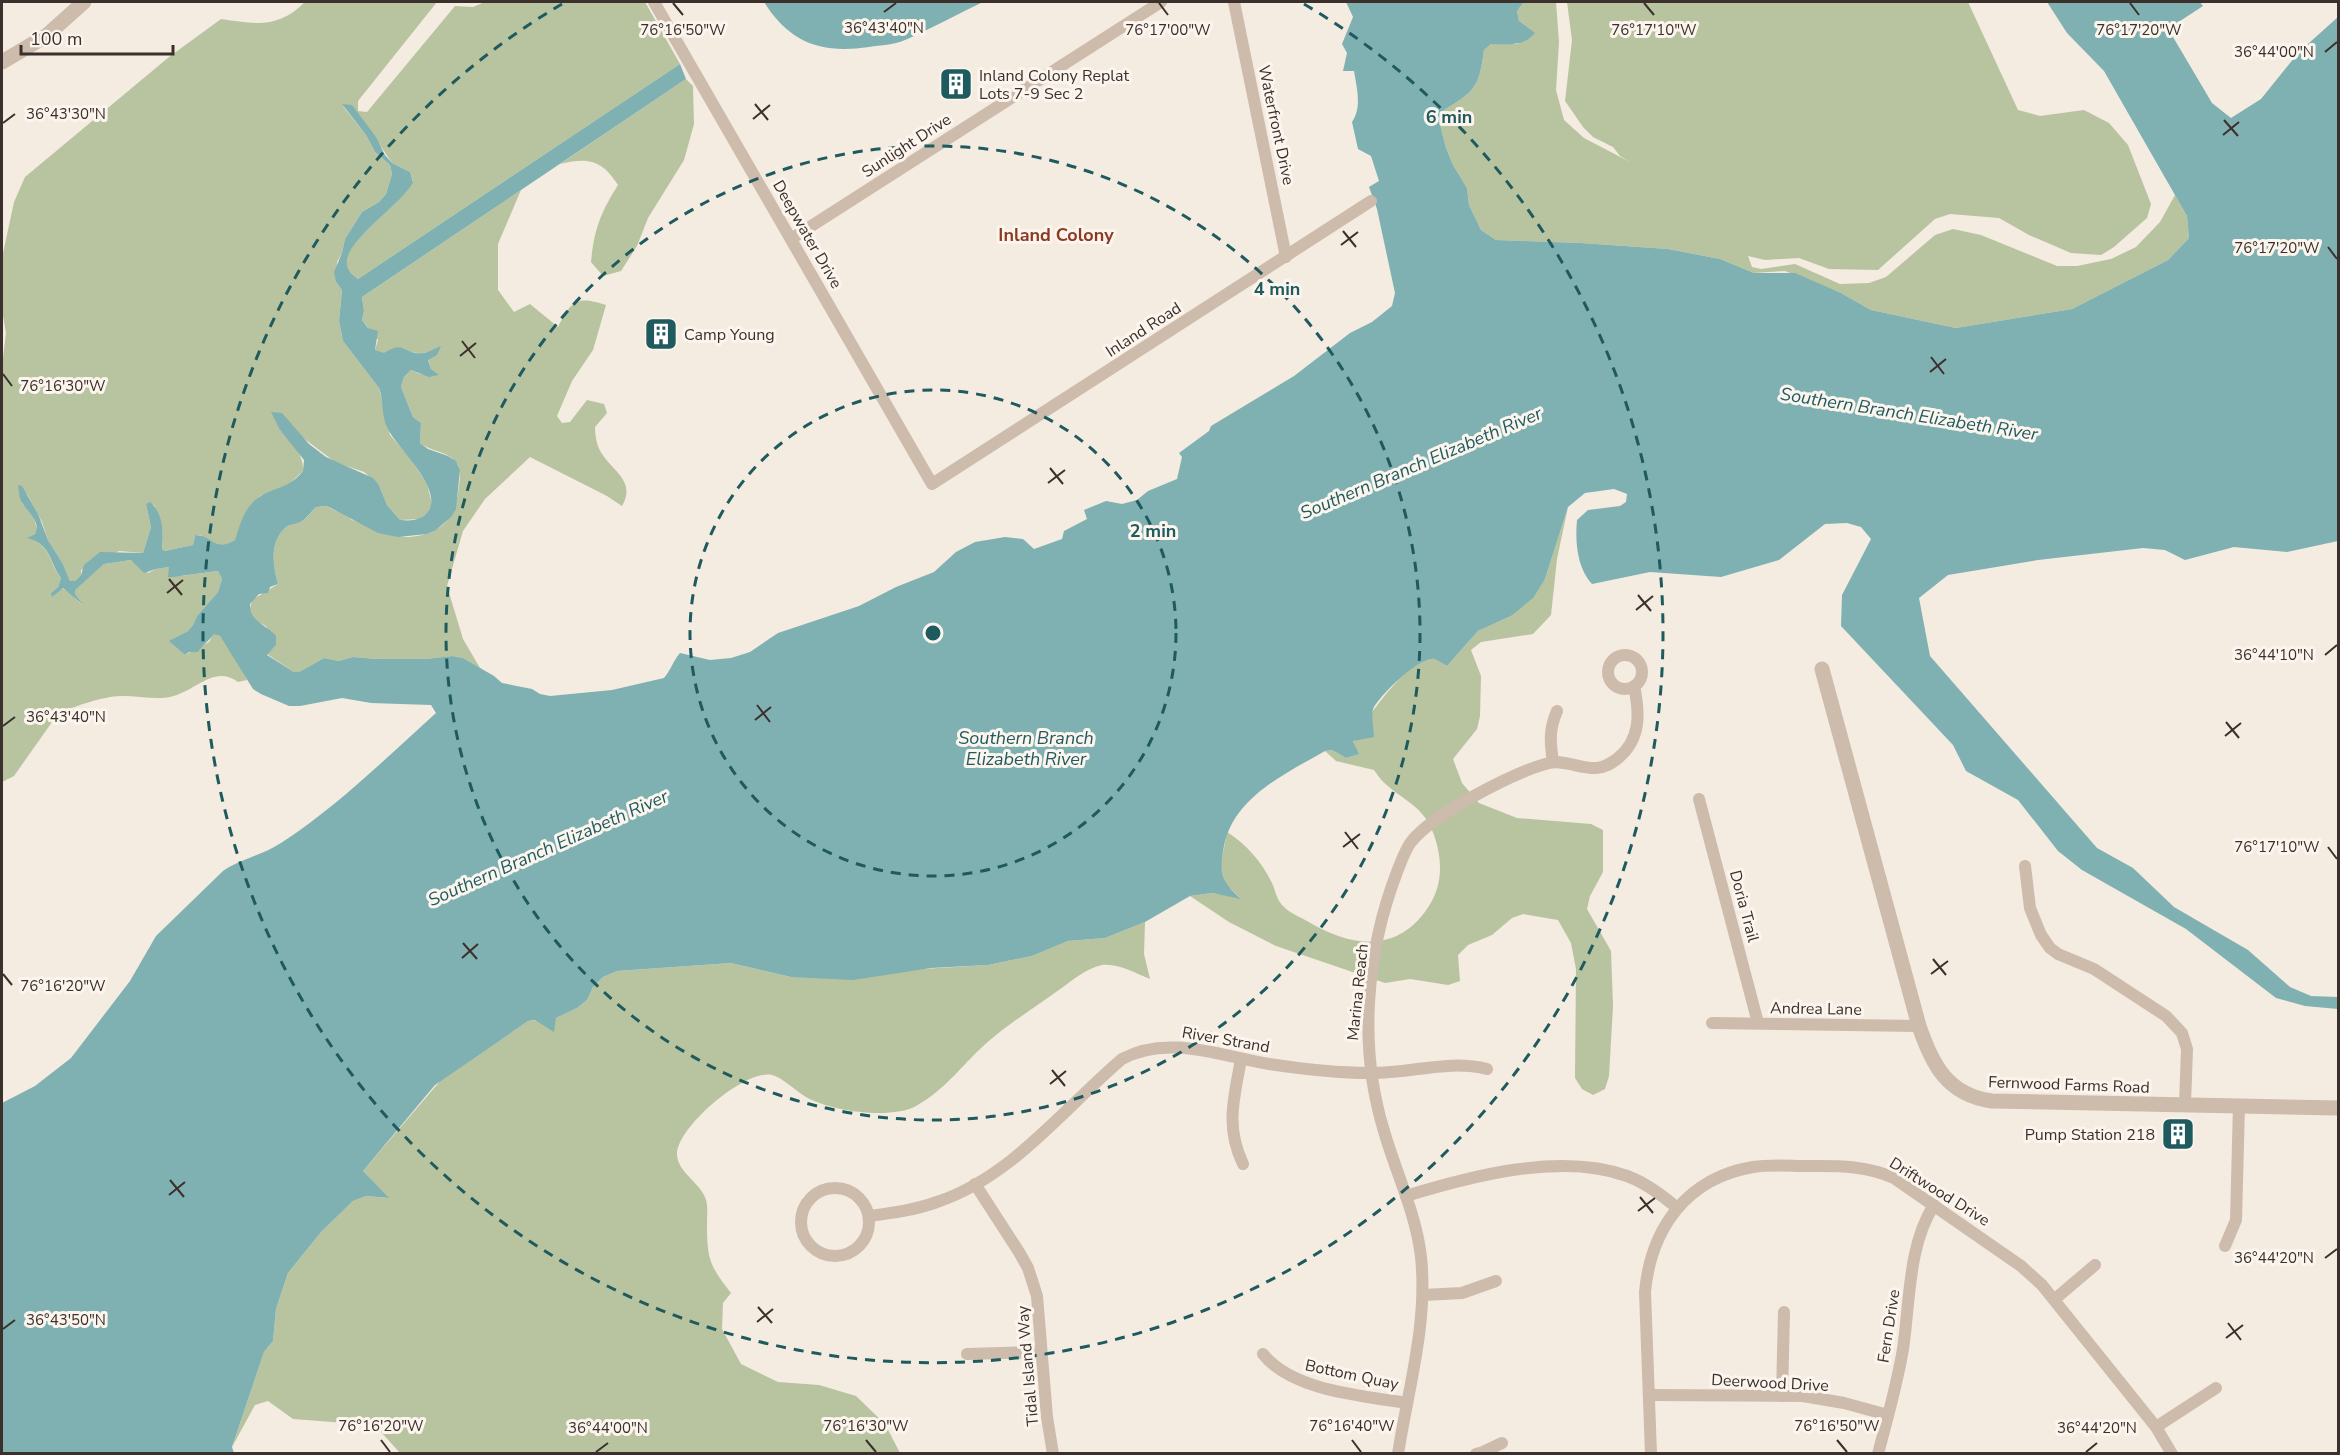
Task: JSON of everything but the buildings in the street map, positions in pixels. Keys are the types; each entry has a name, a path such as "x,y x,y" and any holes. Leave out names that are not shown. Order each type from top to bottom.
{"street":[{"path":"2,62 46,36 84,2"},
{"name":"Deepwater Drive","path":"654,2 932,484"},
{"name":"Sunlight Drive","path":"791,238 1161,2"},
{"name":"Waterfront Drive","path":"1234,2 1286,256"},
{"name":"Inland Road","path":"932,484 1371,201"},
{"name":"Fernwood Farms Road","path":"1822,669 1919,1026 1930,1058 1940,1072 1962,1092 1980,1100 2026,1103 2338,1108"},
{"name":"Marina Reach","path":"1401,1453 1420,1328 1423,1295 1420,1254 1406,1196 1374,1097 1367,1041 1369,1009 1383,916 1391,889 1410,843 1437,820 1482,792 1521,772 1552,762 1597,768 1609,765 1619,757 1627,749 1637,730 1639,708 1634,686"},
{"path":"1552,762 1551,724 1557,711"},
{"name":"Doria Trail","path":"1699,799 1758,1023"},
{"path":"2025,866 2032,914 2041,935 2050,948 2058,954 2094,969 2166,1016 2182,1033 2187,1049 2185,1104"},
{"name":"Andrea Lane","path":"1712,1023 1919,1026"},
{"name":"River Strand","path":"869,1216 938,1202 975,1184 1003,1167 1122,1059 1135,1052 1156,1047 1173,1046 1300,1069 1371,1073 1461,1064 1487,1069"},
{"path":"1241,1059 1232,1124 1233,1144 1243,1164"},
{"path":"2225,1246 2236,1220 2239,1105"},
{"name":"Driftwood Drive","path":"1651,1454 1645,1292 1647,1271 1658,1237 1677,1208 1701,1188 1728,1173 1756,1166 1850,1166 1878,1171 1894,1178 1934,1205 2021,1266 2055,1299 2156,1426 2172,1454"},
{"path":"1406,1196 1482,1174 1576,1167 1605,1169 1629,1176 1656,1191 1677,1208"},
{"name":"Tidal Island Way","path":"975,1184 1028,1268 1037,1296 1047,1417 1053,1454"},
{"path":"829,1188 847,1190 855,1194 862,1200 869,1216 869,1226 864,1243 849,1254 840,1256 832,1257 815,1251 808,1244 801,1228 802,1210 807,1202 813,1196 829,1188"},
{"name":"Fern Drive","path":"1878,1454 1902,1352 1916,1248 1921,1231 1934,1205"},
{"path":"2055,1299 2095,1265"},
{"path":"1423,1295 1462,1293 1496,1281"},
{"path":"1782,1396 1784,1312"},
{"path":"967,1354 1041,1352"},
{"name":"Bottom Quay","path":"1263,1354 1277,1368 1294,1379 1350,1393 1407,1403"},
{"path":"2156,1426 2216,1388"},
{"name":"Deerwood Drive","path":"1648,1395 1824,1398 1888,1415"},
{"path":"1476,1454 1502,1443"}],"green space":[{"path":"305,2 437,2 358,101 358,111 367,112 455,6 473,7 485,2 645,2 680,64 358,279 346,265 347,256 353,245 398,201 413,181 410,172 392,163 370,130 342,105 366,135 375,152 390,165 392,174 386,194 379,202 362,212 345,239 337,262 336,282 342,290 339,321 343,341 379,388 390,435 410,458 427,484 432,504 428,512 420,519 400,520 387,505 379,485 364,472 335,462 302,437 280,430 299,454 303,471 288,485 260,496 235,540 226,546 215,545 200,535 195,535 193,545 165,551 162,549 162,526 154,505 146,504 151,527 143,553 119,551 81,570 81,575 75,581 70,581 27,494 22,503 34,517 37,530 28,538 46,550 61,578 58,587 51,593 62,588 82,605 74,590 104,564 131,560 148,573 169,567 177,575 182,576 218,571 222,579 218,592 197,616 188,631 170,641 185,655 209,642 214,633 220,636 247,680 238,682 221,676 204,681 170,697 116,696 99,699 71,709 57,715 14,776 2,782 2,366 6,333 2,310 2,258 14,202 25,177 169,57 221,19 256,23 276,21 295,11"},
{"path":"1524,2 1556,2 1559,42 1556,90 1564,120 1584,138 1630,162 1620,156 1613,147 1593,137 1565,101 1572,40 1567,2 1968,2 2018,110 2040,116 2084,110 2109,123 2128,145 2151,204 2147,218 2114,247 2101,255 2071,253 2029,235 1999,218 1950,214 1935,219 1878,270 1829,269 1799,258 1765,260 1748,256 1752,267 1761,269 1795,264 1840,284 1869,283 1886,277 1935,235 1953,229 1981,235 2057,266 2077,266 2111,259 2136,247 2160,222 2175,195 2187,216 2189,238 2168,260 2072,309 1956,328 1871,310 1841,293 1785,271 1754,273 1720,259 1668,249 1496,240 1481,230 1469,205 1467,188 1446,148 1439,122 1441,112 1461,100 1477,82 1484,50 1491,44 1517,44 1534,34 1519,21 1517,11"},
{"path":"686,79 693,86 694,124 684,160 648,218 637,246 621,271 603,276 591,262 592,250 599,221 618,185 606,170 594,162 579,161 560,164"},
{"path":"521,190 498,244 498,290 514,312 530,304 558,327 567,311 576,302 588,301 606,305 593,350 572,381 557,416 562,423 570,422 587,400 604,404 607,413 595,427 596,438 602,454 625,484 626,498 622,506 530,457 485,499 463,531 447,586 463,639 480,668 463,658 454,656 425,659 353,657 339,661 324,658 299,672 294,672 267,654 276,645 266,626 254,620 249,612 252,600 278,584 274,548 285,528 304,520 316,507 327,506 352,520 389,533 404,537 419,536 443,525 453,511 458,493 460,477 458,465 449,456 420,443 421,423 413,417 401,387 404,377 411,370 420,374 438,375 431,369 428,359 440,347 421,353 401,348 384,354 375,350 378,340 362,320 364,311 362,297"},
{"path":"1568,507 1557,559 1551,615 1533,634 1481,642 1471,650 1481,676 1480,716 1477,729 1453,759 1462,783 1479,803 1517,818 1591,824 1603,830 1603,872 1590,896 1587,909 1611,951 1613,1006 1609,1076 1605,1089 1593,1095 1582,1089 1575,1078 1576,969 1571,943 1558,920 1523,914 1512,918 1492,935 1468,945 1458,955 1460,981 1448,985 1410,979 1385,983 1276,946 1229,922 1190,896 1212,893 1240,898 1225,883 1220,869 1227,832 1241,842 1258,861 1268,875 1282,905 1323,930 1356,940 1372,942 1401,934 1415,924 1427,909 1439,882 1439,854 1429,823 1414,806 1381,780 1374,770 1336,761 1325,751 1332,750 1346,758 1358,754 1353,740 1377,705 1413,667 1425,660 1435,659 1447,666 1478,631 1511,616 1545,579"},
{"path":"1145,922 1144,954 1150,979 1126,969 1108,965 1084,972 998,1034 937,1091 916,1106 905,1110 877,1113 845,1110 806,1097 772,1075 760,1076 746,1081 714,1103 688,1130 680,1144 678,1161 704,1194 706,1200 711,1261 731,1293 723,1303 722,1329 741,1364 778,1382 819,1385 856,1396 885,1424 900,1453 400,1453 382,1433 371,1425 293,1419 268,1401 255,1405 232,1447 264,1352 273,1341 276,1309 288,1273 321,1232 353,1201 366,1196 388,1198 363,1171 441,1080 528,1021 556,1018 577,1008 587,1000 593,987 603,977 617,971 731,963 791,977 988,965 1032,956 1068,941 1105,938"}],"water":[{"path":"764,2 983,2 900,42 836,49 822,47 796,36 774,16"},
{"name":"Southern Branch Elizabeth River","path":"1346,2 1524,2 1517,11 1519,21 1535,33 1520,43 1491,44 1484,50 1480,74 1473,89 1461,100 1441,112 1439,121 1453,165 1467,188 1469,205 1481,230 1496,240 1668,249 1720,259 1754,273 1795,273 1841,293 1871,310 1956,328 2072,309 2168,260 2189,238 2187,216 2104,71 2067,33 2047,2 2200,2 2203,6 2177,23 2173,37 2212,103 2231,118 2261,99 2299,52 2338,17 2338,541 2287,552 2234,547 2185,560 2165,550 2143,548 2038,560 1948,575 1919,598 1930,656 2097,848 2133,868 2174,907 2248,950 2290,987 2311,996 2338,997 2338,1009 2305,1006 2276,998 2186,929 2082,870 2058,851 2018,800 1966,771 1953,745 1841,626 1842,595 1871,539 1861,527 1847,523 1825,524 1779,560 1721,577 1650,572 1592,584 1580,563 1576,537 1577,520 1588,510 1620,506 1626,502 1627,494 1614,489 1585,493 1568,507 1545,579 1533,598 1511,616 1478,631 1447,666 1434,659 1428,660 1400,678 1373,709 1374,737 1353,741 1359,754 1346,758 1332,750 1325,751 1278,778 1250,800 1238,814 1224,846 1222,870 1225,881 1241,899 1212,893 1190,896 1145,922 1105,938 1068,941 1032,956 988,965 931,968 853,980 791,977 731,963 617,971 603,977 593,987 587,1000 577,1008 556,1018 554,1032 535,1020 528,1021 435,1085 363,1171 389,1198 366,1196 353,1201 321,1232 288,1273 276,1309 273,1341 264,1352 232,1447 234,1453 2,1453 2,1103 35,1086 71,1058 130,981 156,936 223,871 274,847 302,829 361,781 436,713 431,705 371,703 342,698 289,706 253,689 220,636 214,634 198,652 189,652 185,655 169,641 188,631 197,616 218,592 222,579 218,571 168,577 169,567 144,573 131,560 104,564 75,590 75,594 83,605 63,588 52,597 51,593 58,587 61,578 45,549 27,538 35,534 36,525 19,493 18,485 22,486 38,514 48,540 63,564 70,581 75,581 81,575 84,565 100,552 143,553 151,527 146,504 150,502 160,517 163,530 162,549 165,551 193,545 195,535 218,544 228,544 235,540 243,517 253,502 264,494 292,482 303,471 304,460 280,430 271,412 282,413 309,444 326,457 373,478 379,485 387,505 400,520 416,520 426,514 431,501 424,479 388,429 379,388 343,341 339,321 342,290 336,282 334,272 345,239 362,212 379,202 386,194 392,174 390,165 375,152 366,135 342,104 352,105 376,137 385,155 392,163 410,172 413,182 398,201 354,245 348,256 347,265 358,279 680,64 686,79 362,297 364,311 362,320 368,328 378,331 375,350 384,353 401,347 411,352 422,353 441,346 437,355 428,360 431,369 439,375 429,377 411,370 404,377 401,387 413,417 421,423 420,443 456,461 460,470 456,509 451,517 436,530 427,534 398,537 378,533 327,506 316,507 304,520 287,526 280,534 274,548 278,584 270,587 268,593 259,594 250,604 250,610 255,618 276,636 276,645 267,655 294,672 299,672 324,658 339,661 353,657 425,659 453,656 463,658 502,683 532,689 540,694 550,696 612,690 664,678 680,653 710,660 731,658 750,652 778,633 859,606 896,587 934,572 956,552 975,542 1005,537 1023,539 1034,549 1062,539 1064,531 1087,519 1084,510 1106,501 1122,504 1137,500 1148,491 1177,479 1182,457 1179,453 1209,431 1211,426 1294,376 1350,333 1372,322 1392,306 1395,293 1377,209 1369,187 1379,181 1371,156 1358,149 1352,122 1358,104 1354,71 1343,71 1347,53 1342,44 1353,17"}],"place":[{"name":"Inland Colony Replat Lots 7-9 Sec 2","path":"956,84"},
{"name":"Camp Young","path":"661,334"},
{"name":"Pump Station 218","path":"2178,1134"}],"district":[{"name":"Inland Colony","path":"1056,235"}]}
